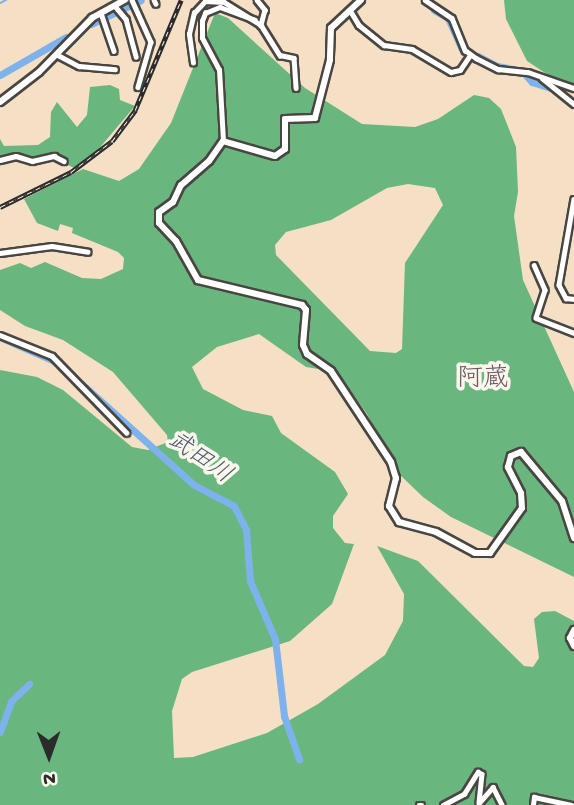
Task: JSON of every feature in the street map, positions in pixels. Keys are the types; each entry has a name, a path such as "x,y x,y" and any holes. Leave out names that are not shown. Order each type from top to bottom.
{"street":[{"path":"0,102 101,12 125,0"},
{"path":"132,0 151,42 138,87"},
{"path":"193,63 189,34 194,13 205,1 216,0 256,20 280,55 294,58 296,88"},
{"path":"257,0 265,10 261,25"},
{"path":"223,141 269,156 282,153 285,119 317,116 330,60 331,28 360,0"},
{"path":"425,0 452,18 470,55 498,69 540,76 574,88"},
{"path":"115,5 126,19 135,57"},
{"path":"256,20 220,7 205,13 202,38 219,70 223,141 209,162 181,185 173,202 161,210 159,223 176,241 198,280 302,305 306,310 303,345 307,354 331,371 395,472 388,497 395,518 475,553 491,553 522,508 521,493 508,467 511,456 521,452 562,501 574,538"},
{"path":"350,9 359,25 384,45 412,48 451,72 460,70 470,55"},
{"path":"101,12 114,51"},
{"path":"56,54 79,66 115,69"},
{"path":"540,76 574,104"},
{"path":"0,160 16,156 32,161 54,156 64,161"},
{"path":"574,199 559,285 566,298 574,299"},
{"path":"0,253 52,246 88,253"},
{"path":"534,265 545,290 536,318 574,333"},
{"path":"0,335 52,356 127,433"},
{"path":"574,630 570,638 574,646"},
{"path":"443,805 459,799 478,772 482,774 479,803 494,787 502,805"},
{"path":"533,805 534,797 571,805"}],"green space":[{"path":"504,0 574,0 574,92 527,61 506,19"},
{"path":"215,13 228,18 305,88 362,124 415,127 438,119 474,95 489,98 501,109 516,147 518,192 514,216 523,280 574,392 574,577 451,517 423,497 397,472 367,414 337,372 306,367 259,334 217,347 192,367 203,389 243,410 272,416 281,433 335,472 348,494 333,516 333,528 345,543 354,544 332,604 290,641 192,672 182,679 172,711 174,758 193,757 267,733 318,704 385,655 403,621 404,594 377,546 418,561 524,666 533,667 539,658 534,619 542,612 555,611 574,621 574,805 0,805 0,370 37,377 63,390 132,447 148,450 168,442 167,435 113,372 63,340 25,326 0,310 0,270 20,263 31,268 45,262 82,278 101,279 123,269 124,258 118,252 72,233 73,228 60,224 58,231 37,223 24,199 83,169 119,181 139,169 171,123","holes":["408,184 435,188 443,205 405,263 402,349 396,353 370,351 276,255 275,245 286,232 331,220 387,188"]},
{"path":"110,85 119,89 120,100 135,106 91,158 74,168 46,154 30,160 20,156 0,166 0,139 4,146 38,145 50,137 51,112 57,102 77,127 87,115 90,87"}],"waterway":[{"path":"0,3 6,0"},
{"path":"91,24 141,0"},
{"path":"434,10 448,18 462,49"},
{"path":"0,75 66,37"},
{"path":"478,56 497,66 522,71 532,82 556,90"},
{"name":"武田川","path":"2,338 61,364"},
{"name":"武田川","path":"82,384 194,485 234,506 246,530 250,581 275,639 284,716 299,759"},
{"path":"0,732 11,701 29,684"}],"railway":[{"path":"0,207 71,172 112,141 135,110 181,0"}],"district":[{"name":"阿蔵","path":"483,381"}]}
